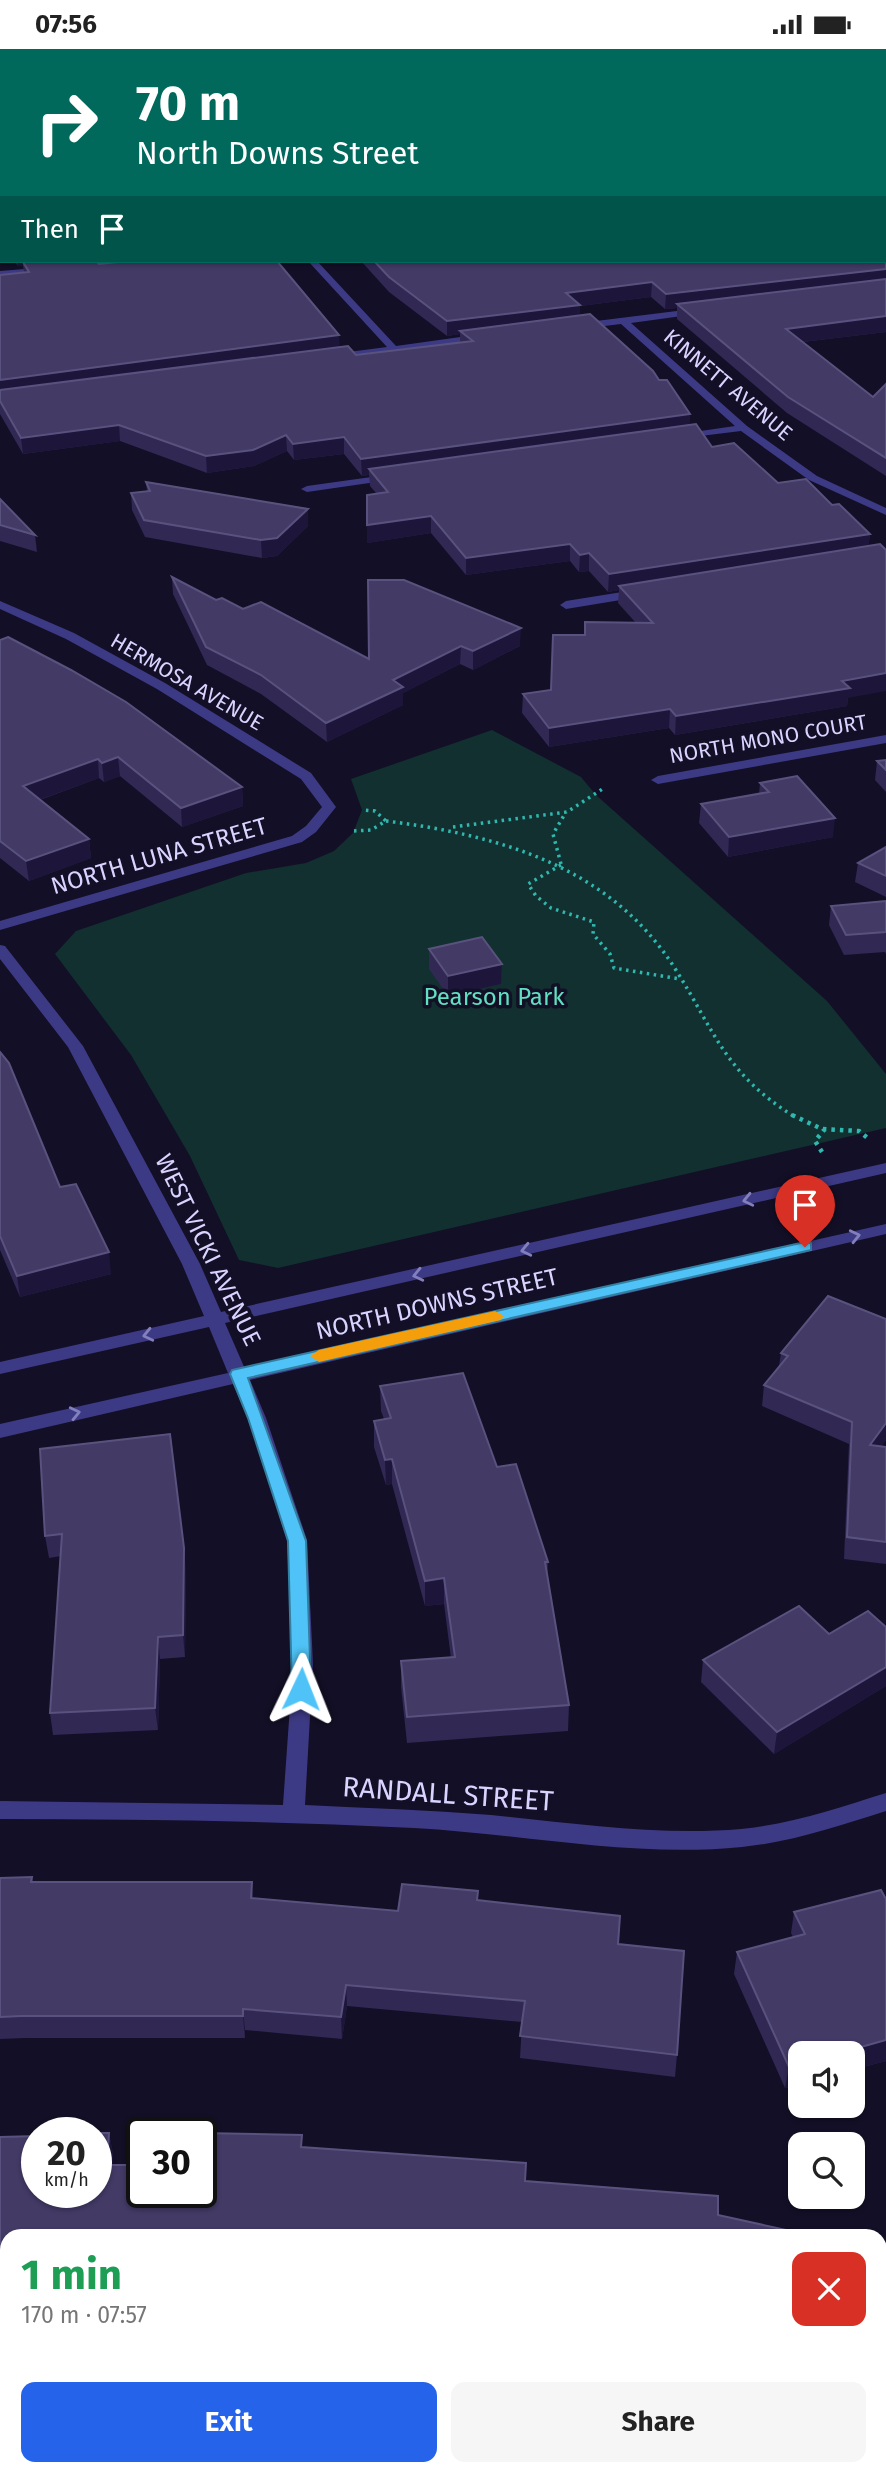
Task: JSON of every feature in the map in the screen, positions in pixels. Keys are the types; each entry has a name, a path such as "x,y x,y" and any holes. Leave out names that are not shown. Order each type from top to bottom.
{"street":[{"path":"67,267 102,263"},
{"path":"314,263 393,348"},
{"path":"0,274 53,268"},
{"path":"569,327 706,311"},
{"name":"KINNETT AVENUE","path":"623,321 743,428 813,478 886,512"},
{"path":"317,360 488,337"},
{"path":"667,439 743,428"},
{"path":"307,489 404,476"},
{"path":"566,605 660,590"},
{"name":"HERMOSA AVENUE","path":"0,605 70,636 161,686 306,776 329,807 324,817"},
{"name":"NORTH MONO COURT","path":"658,780 886,739"},
{"name":"NORTH LUNA STREET","path":"0,926 296,839 324,817"},
{"name":"WEST VICKI AVENUE","path":"0,949 75,1046 191,1264 257,1418 297,1541 303,1664 293,1813"},
{"name":"NORTH DOWNS STREET","path":"0,1368 886,1168"},
{"name":"NORTH DOWNS STREET","path":"0,1431 238,1374 886,1229"},
{"name":"RANDALL STREET","path":"0,1810 205,1809 449,1821 632,1838 718,1839 785,1832 886,1802"}],"path":[{"path":"448,828 566,811 604,788"},
{"path":"362,810 375,811 386,821 448,828 497,839 562,865 627,909 664,951 719,1053 760,1090 800,1119 824,1130 854,1129 870,1140"},
{"path":"562,865 552,834 566,811"},
{"path":"354,831 371,830 386,821"},
{"path":"562,865 528,884 533,893 555,912 584,915 594,922 593,934 610,954 614,968 680,979"},
{"path":"822,1152 815,1141 824,1130"}],"green space":[{"name":"Pearson Park","path":"492,730 581,777 596,795 827,1001 886,1074 886,1128 278,1268 239,1260 190,1156 131,1055 55,954 76,931 246,873 306,863 334,851 353,833 362,810 351,779"}],"building":[{"path":"24,263 279,263 339,335 0,380 0,275 29,272"},
{"path":"376,263 886,263 886,269 666,294 652,282 566,293 580,305 447,321 389,277"},
{"path":"886,279 886,316 786,329 873,397 886,384 886,458 788,397 677,304"},
{"path":"590,314 653,371 659,380 667,380 690,414 361,459 344,437 293,444 286,435 253,450 206,456 119,425 21,438 0,401 0,390 348,346 356,355 473,341 460,331"},
{"path":"696,424 712,447 734,443 778,483 806,479 832,505 839,504 870,534 609,574 589,553 580,555 570,544 466,558 431,516 367,525 367,495 388,492 369,469"},
{"path":"146,482 308,509 277,538 261,540 144,520 131,493 150,491"},
{"path":"0,499 35,535 0,525"},
{"path":"880,544 886,550 886,673 842,681 850,688 676,716 670,709 549,728 523,694 551,690 553,635 585,635 585,622 653,623 619,586"},
{"path":"172,577 216,600 222,598 243,609 261,602 369,659 368,580 404,580 521,628 473,651 461,646 393,680 403,687 326,723 261,675 206,647"},
{"path":"8,637 126,702 242,787 181,808 118,757 102,763 98,759 23,786 89,839 26,861 0,841 0,640"},
{"path":"886,760 886,770 877,761"},
{"path":"797,776 835,818 729,837 701,804 769,792 760,783"},
{"path":"886,847 886,876 858,863"},
{"path":"886,901 886,932 846,935 831,906"},
{"path":"482,937 502,964 448,976 429,949"},
{"path":"0,1052 9,1063 60,1187 76,1184 109,1252 17,1276 0,1236"},
{"path":"828,1296 886,1319 886,1423 870,1445 886,1447 886,1542 847,1537 852,1422 764,1385 788,1356 781,1353"},
{"path":"463,1373 497,1467 516,1464 548,1562 545,1562 569,1705 407,1717 401,1661 455,1657 444,1578 425,1581 392,1459 385,1460 374,1421 391,1418 380,1386"},
{"path":"170,1434 184,1548 183,1635 158,1637 155,1708 50,1713 62,1534 45,1536 40,1449"},
{"path":"799,1606 829,1634 868,1611 886,1627 886,1667 777,1732 703,1660"},
{"path":"32,1877 31,1882 252,1882 251,1898 398,1911 402,1884 478,1891 477,1900 620,1916 618,1944 684,1951 677,2055 520,2036 525,2001 346,1985 341,2017 243,2009 243,2016 0,2017 0,1878"},
{"path":"881,1890 886,1899 886,2040 865,2046 865,2041 788,2041 788,2065 737,1952 805,1934 794,1912"},
{"path":"217,2133 302,2135 301,2147 526,2163 525,2181 718,2196 718,2215 782,2229 0,2229 0,2137 21,2136 21,2208 112,2208 112,2165 126,2165 126,2208 217,2208"}],"slow traffic":[{"path":"319,1356 495,1316"}],"route":[{"path":"301,1689 303,1664 297,1541 257,1418 238,1374 805,1247"}]}
